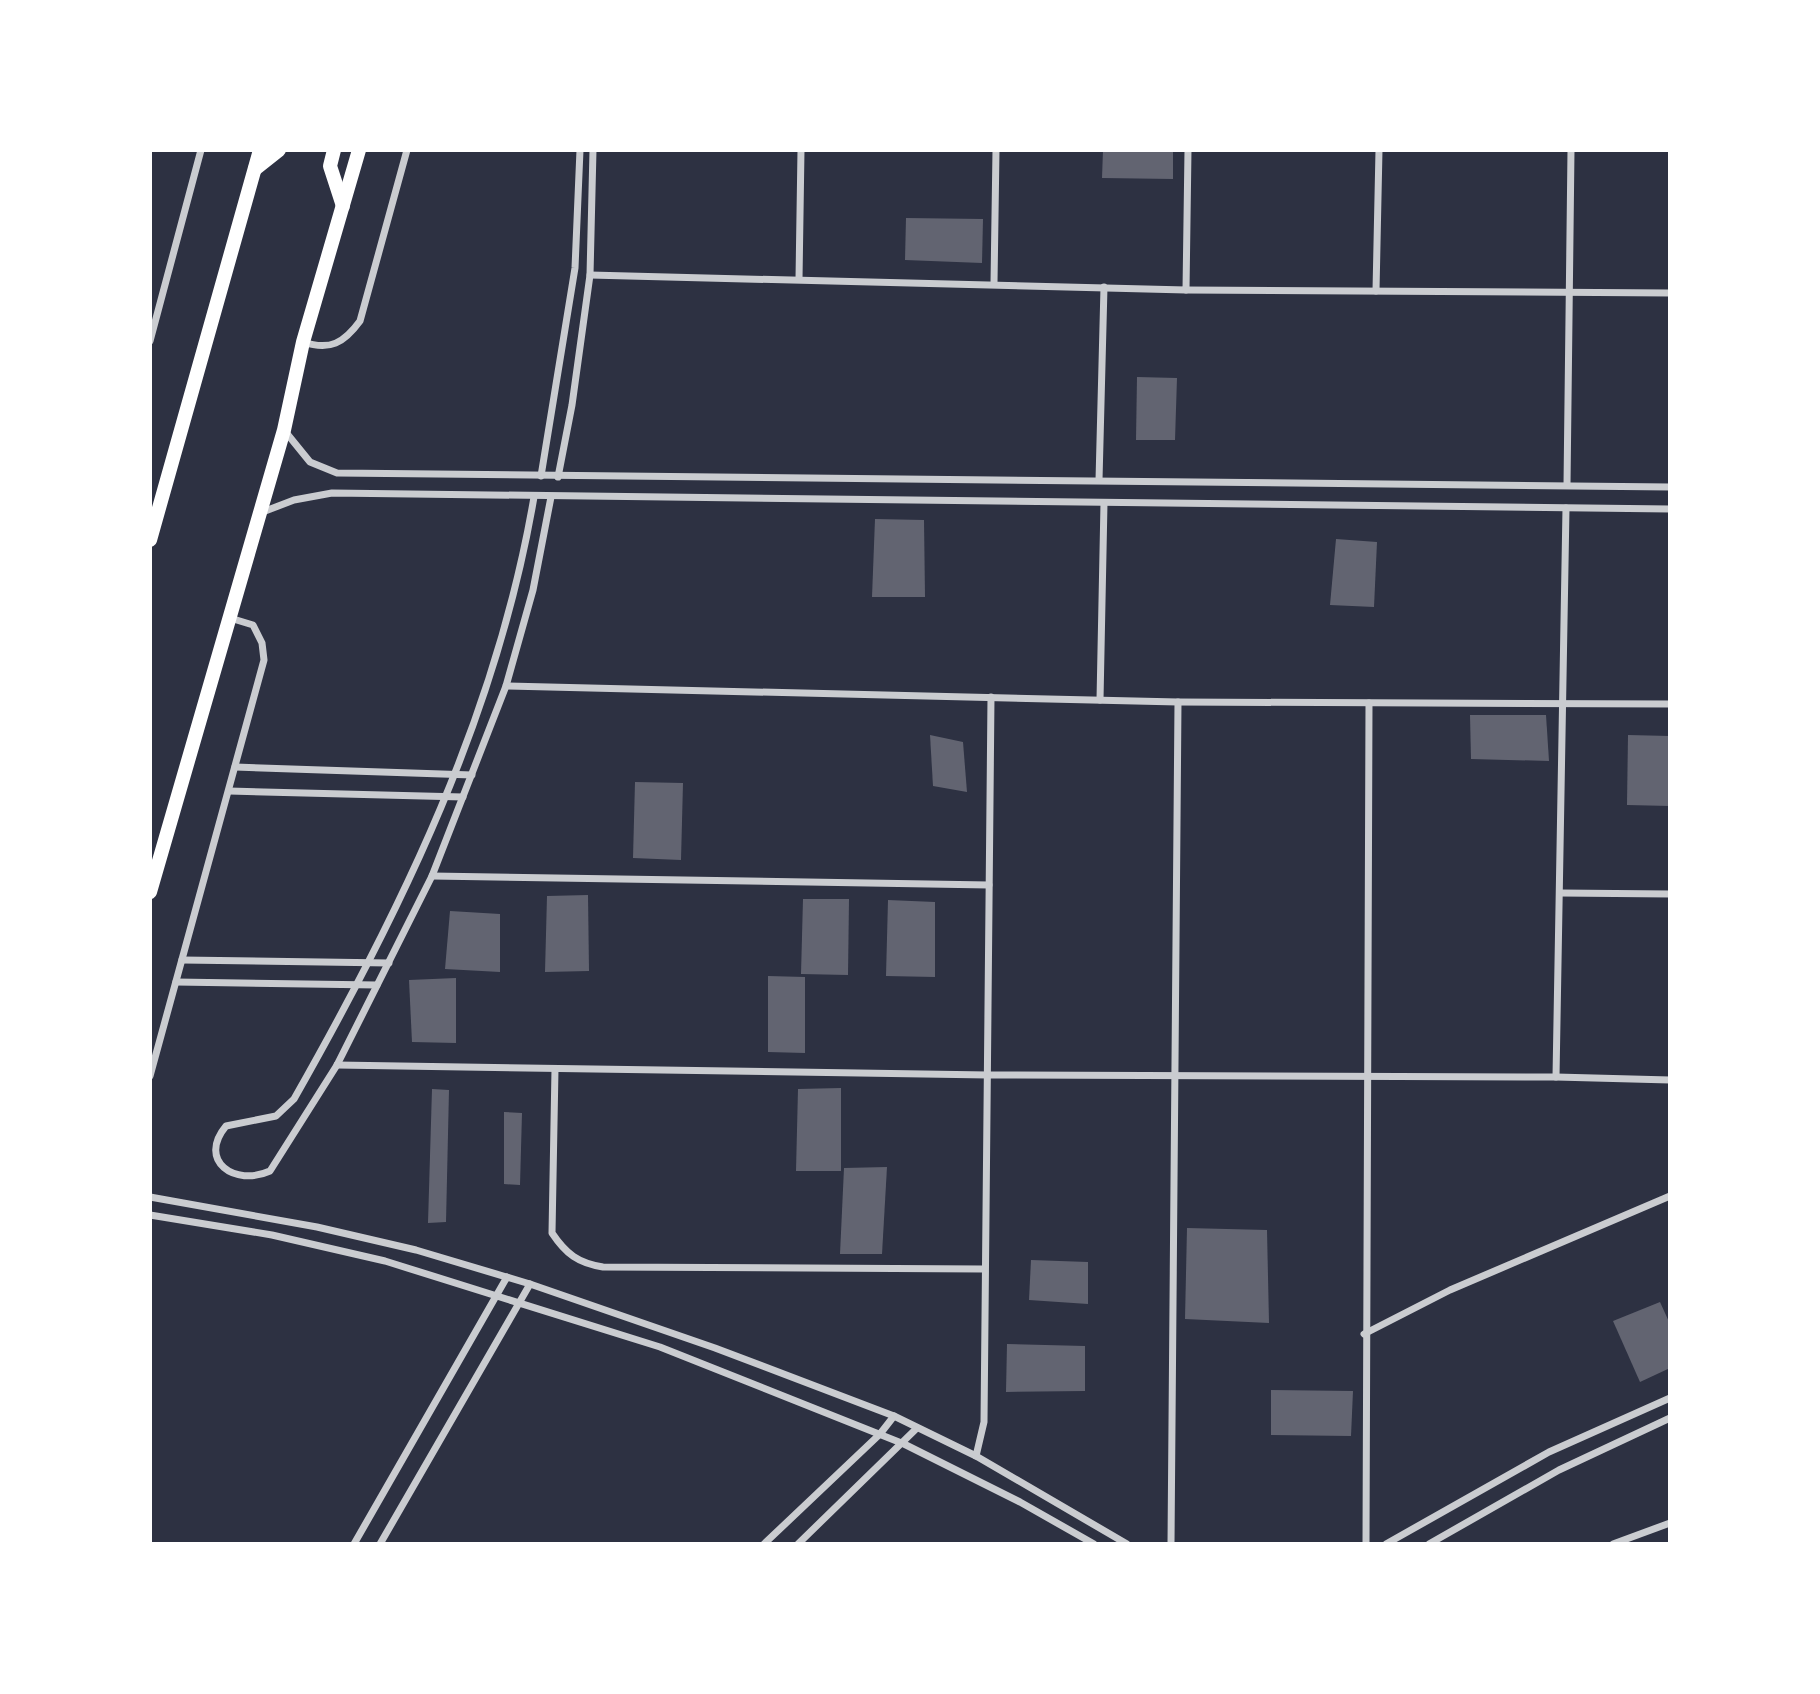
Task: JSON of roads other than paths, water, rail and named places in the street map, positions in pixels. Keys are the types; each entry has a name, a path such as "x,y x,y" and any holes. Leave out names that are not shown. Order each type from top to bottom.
{"main road":[{"path":"150,540 260,150"},
{"path":"255,169 279,150"},
{"path":"334,150 330,166 343,206"},
{"path":"150,892 284,430 303,342 359,150"}],"street":[{"path":"150,341 201,150"},
{"path":"303,342 322,348 336,345 350,336 360,321 407,150"},
{"path":"541,475 575,268 580,150"},
{"path":"558,477 572,405 590,275 593,150"},
{"path":"799,279 801,150"},
{"path":"994,283 996,150"},
{"path":"1186,290 1188,150"},
{"path":"1376,291 1379,150"},
{"path":"1567,485 1571,150"},
{"path":"590,275 994,283 1186,290 1670,293"},
{"path":"1099,480 1104,287"},
{"path":"284,430 310,462 337,473 1670,487"},
{"path":"260,513 294,500 332,493 1670,509"},
{"path":"534,496 521,570 502,640 454,774 414,873 371,962 285,1110 276,1116 250,1118 226,1126 218,1135 215,1148 218,1161 227,1171 256,1178 270,1171 337,1065 432,876 506,686 533,590 551,497"},
{"path":"1100,700 1104,503"},
{"path":"1556,1077 1566,508"},
{"path":"150,1076 264,660 262,643 253,625 230,618"},
{"path":"506,686 1178,702 1670,704"},
{"path":"976,1456 984,1422 983,1269 988,1075 991,697"},
{"path":"1171,1544 1178,702"},
{"path":"1366,1544 1364,1334 1369,703"},
{"path":"235,767 472,775"},
{"path":"229,791 463,797"},
{"path":"432,876 989,886"},
{"path":"1560,894 1670,894"},
{"path":"183,960 389,962"},
{"path":"176,982 377,985"},
{"path":"337,1065 988,1075 1366,1079 1556,1077 1670,1080"},
{"path":"555,1069 552,1233 564,1251 582,1263 603,1267 983,1269"},
{"path":"1364,1334 1520,1259 1670,1196"},
{"path":"150,1197 317,1227 507,1277 715,1348 894,1416 976,1456 1127,1544"},
{"path":"150,1215 272,1235 348,1253 520,1301 660,1346 904,1444 1020,1502 1094,1544"},
{"path":"354,1544 507,1277"},
{"path":"380,1544 530,1284"},
{"path":"1386,1544 1549,1452 1670,1398"},
{"path":"764,1544 880,1434 894,1416"},
{"path":"1429,1544 1559,1470 1670,1418"},
{"path":"798,1544 917,1429"},
{"path":"1613,1544 1670,1523"}]}
